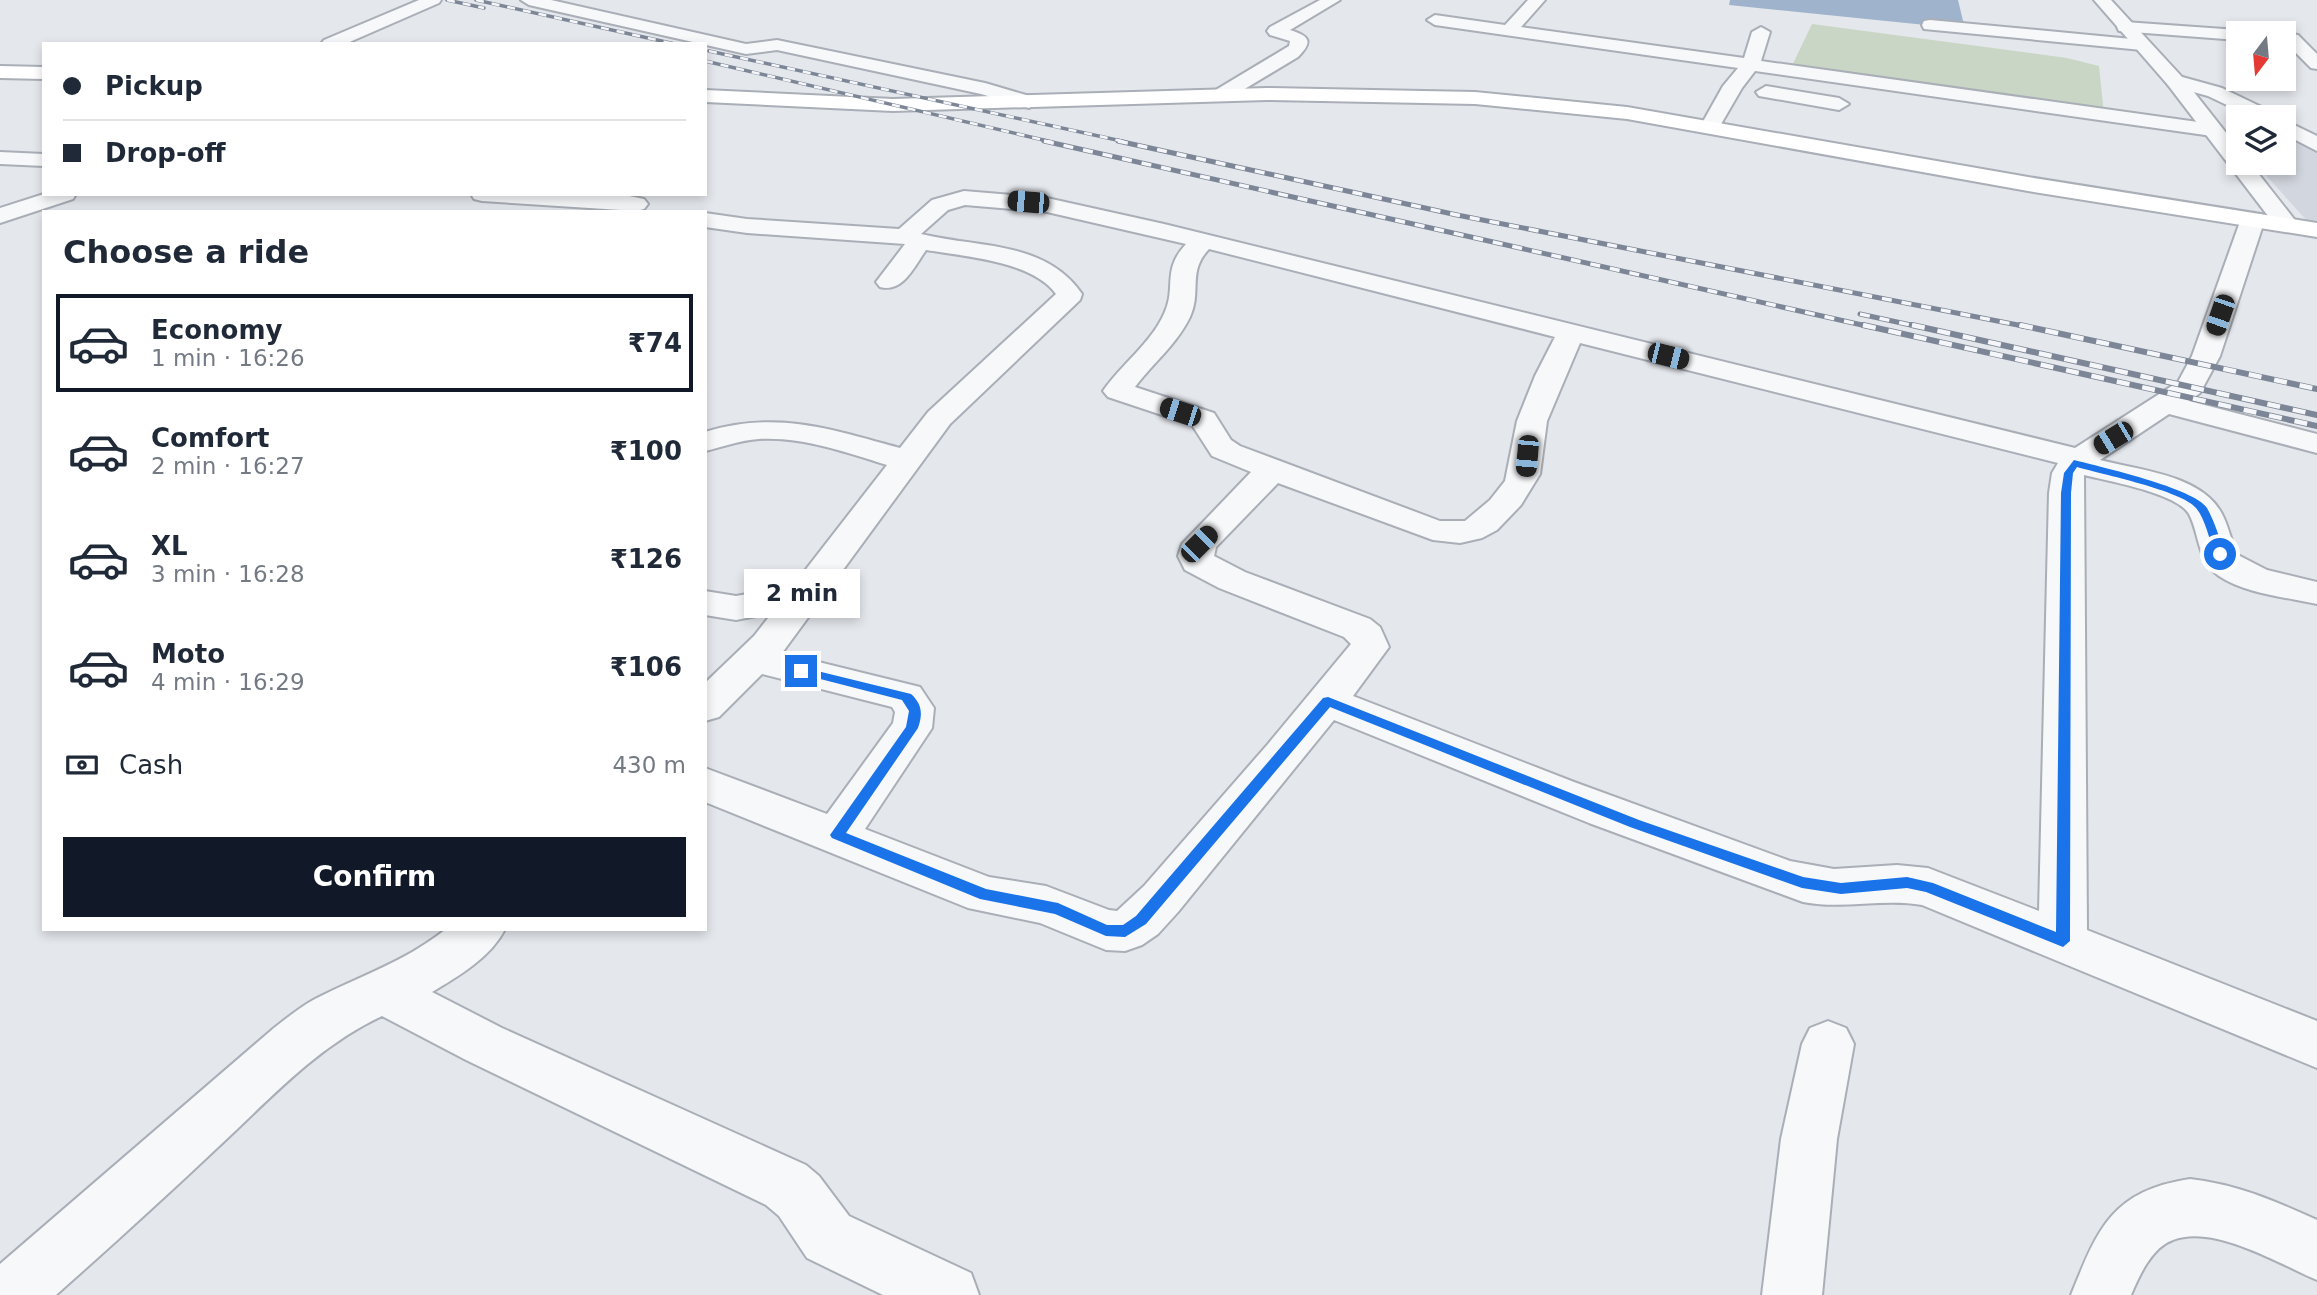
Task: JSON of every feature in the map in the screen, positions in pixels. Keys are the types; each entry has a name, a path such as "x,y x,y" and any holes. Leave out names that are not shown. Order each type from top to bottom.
{"main road":[{"path":"0,72 42,73"},
{"path":"707,96 893,106 1221,95 1385,94 1475,98 1604,110 2028,184 2317,230"}],"street":[{"path":"335,42 433,0"},
{"path":"529,0 746,49 777,45 975,86 1029,102"},
{"path":"1221,95 1292,53 1298,47 1298,38 1276,31 1332,0"},
{"path":"1508,30 1537,0"},
{"path":"2063,941 2068,473 2077,461 2190,387 2270,222 2212,130 2175,81 2102,0"},
{"path":"1435,20 2212,130"},
{"path":"1930,24 2142,45"},
{"path":"2125,27 2226,34"},
{"path":"1710,127 1733,86 1751,64 1761,32"},
{"path":"2296,40 2317,41"},
{"path":"2296,46 2317,64"},
{"path":"2175,81 2215,92 2242,105"},
{"path":"1733,86 1839,104"},
{"path":"2296,133 2317,145"},
{"path":"8,159 42,150"},
{"path":"8,159 42,160"},
{"path":"0,216 59,196"},
{"path":"517,196 639,203"},
{"path":"910,239 906,235 940,205 964,198 1048,205 1572,333 2077,461 2168,490 2194,500 2203,509 2225,563 2244,573 2317,593"},
{"path":"707,220 910,239 1002,253 1047,274 1062,284 1069,294 1062,306 939,418 755,659 707,706"},
{"path":"888,282 910,239"},
{"path":"1203,241 1190,253 1183,265 1181,302 1176,318 1118,391 1203,419 1209,423 1215,443 1222,449 1428,528 1457,533 1479,528 1521,482 1531,423 1556,361 1572,333"},
{"path":"2166,404 2317,444"},
{"path":"707,441 741,430 776,427 906,460"},
{"path":"707,785 985,895 1045,905 1106,930 1125,931 1141,920 1161,899 1328,701 1370,647 1365,633 1232,580 1204,567 1196,556 1199,544 1273,469"},
{"path":"707,603 736,608 806,595"},
{"path":"755,659 906,697 913,703 916,718 911,728 837,835"},
{"path":"1328,701 1634,823 1802,883 1841,888 1907,882 1928,887 2317,1045"},
{"path":"10,1295 118,1202 292,1044 331,1016 385,993 439,962 478,931"},
{"path":"385,993 484,1044 786,1185 800,1196 828,1237 914,1288"},
{"path":"1792,1295 1810,1139 1828,1044"},
{"path":"2101,1295 2124,1246 2147,1220 2164,1210 2187,1207 2212,1209 2241,1217 2317,1250"}],"shaded area":[{"path":"2296,136 2317,148 2317,224 2308,222 2266,175 2296,175"}],"green space":[{"path":"1812,24 2067,58 2099,66 2104,115 1789,72"}],"water":[{"path":"1730,0 1958,0 1965,29 1729,5"}],"railway":[{"path":"447,0 484,8"},
{"path":"476,0 666,42"},
{"path":"709,51 1126,142"},
{"path":"707,61 1052,142"},
{"path":"1044,141 1871,327"},
{"path":"1118,141 1457,215 2028,327"},
{"path":"1860,314 1920,327"},
{"path":"1863,325 2317,426"},
{"path":"1912,325 2317,415"},
{"path":"2020,325 2317,389"}],"route":[{"path":"801,671 906,697 913,703 915,711 916,718 911,728 837,835 985,895 1058,908 1090,925 1106,930 1125,931 1141,920 1195,860 1328,701 1634,823 1802,883 1841,888 1907,882 1928,887 2063,941 2068,473 2074,463 2194,500 2203,509 2220,554"}]}
